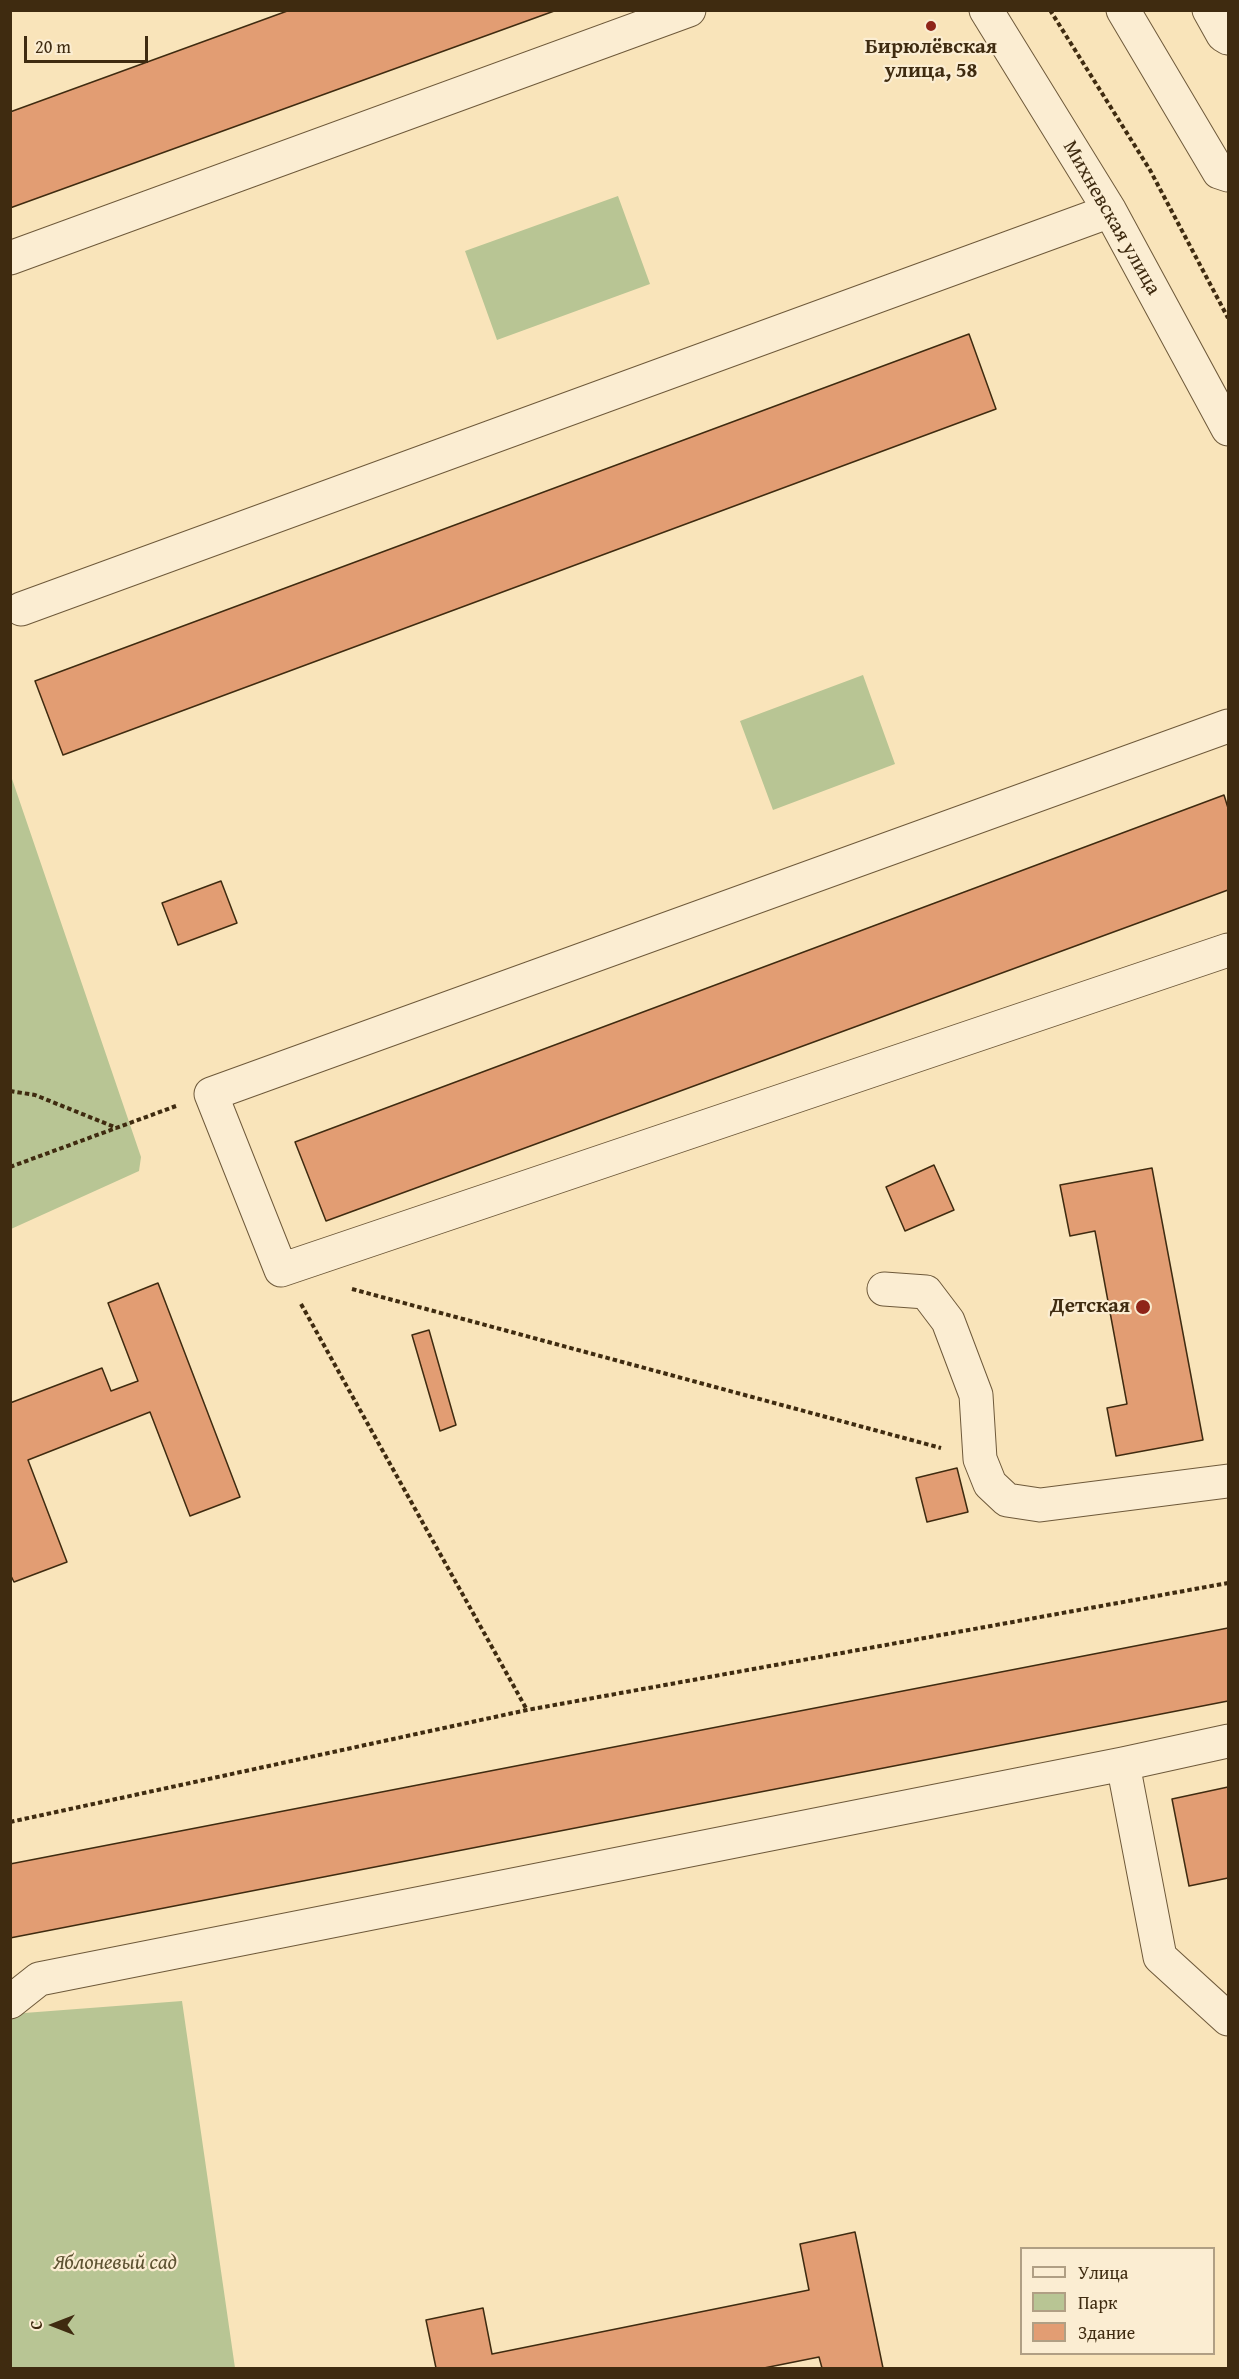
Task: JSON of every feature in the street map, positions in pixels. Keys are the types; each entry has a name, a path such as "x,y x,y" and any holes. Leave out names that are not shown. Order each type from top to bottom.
{"street":[{"path":"10,258 689,10"},
{"name":"Михневская улица","path":"986,10 1110,211 1228,429"},
{"path":"1123,10 1219,172 1228,175"},
{"path":"1209,10 1223,35 1228,38"},
{"path":"21,609 1110,211"},
{"path":"1228,726 211,1094 281,1269 1228,950"},
{"path":"884,1289 926,1292 948,1321 975,1395 980,1459 990,1484 1007,1500 1040,1505 1228,1481"},
{"path":"10,2002 39,1979 1123,1764 1228,1741"},
{"path":"1123,1764 1160,1957 1228,2019"}],"path":[{"path":"1050,10 1150,170 1228,318"},
{"path":"10,1091 35,1095 117,1128"},
{"path":"10,1167 211,1094"},
{"path":"281,1269 527,1710"},
{"path":"350,1288 980,1459"},
{"path":"10,1822 527,1710 1228,1582"}],"green space":[{"path":"618,196 650,284 497,340 465,251"},
{"path":"863,675 895,764 773,810 740,721"},
{"path":"10,773 141,1157 139,1171 11,1229"},
{"name":"Яблоневый сад","path":"182,2001 235,2368 11,2368 11,2014"}],"building":[{"path":"290,10 557,10 10,208 10,112"},
{"path":"969,334 996,409 63,755 35,681"},
{"path":"1224,795 1228,808 1228,890 326,1221 295,1142"},
{"path":"221,881 237,923 178,945 162,903"},
{"path":"934,1165 954,1210 905,1231 886,1187"},
{"path":"1152,1168 1203,1440 1116,1456 1107,1408 1127,1404 1095,1231 1070,1236 1060,1185"},
{"path":"158,1283 240,1497 190,1516 150,1412 28,1460 67,1562 14,1582 10,1574 10,1403 102,1368 111,1391 138,1381 108,1303"},
{"path":"429,1330 456,1425 440,1431 412,1335"},
{"path":"957,1468 968,1512 927,1522 916,1478"},
{"path":"1228,1628 1228,1701 10,1938 10,1864"},
{"path":"1228,1787 1228,1878 1189,1886 1172,1799"},
{"path":"855,2232 883,2368 822,2368 819,2357 764,2368 436,2368 426,2320 483,2308 492,2354 809,2290 800,2244"}],"place":[{"name":"Бирюлёвская улица, 58","path":"931,26"},
{"name":"Детская","path":"1143,1307"}]}
